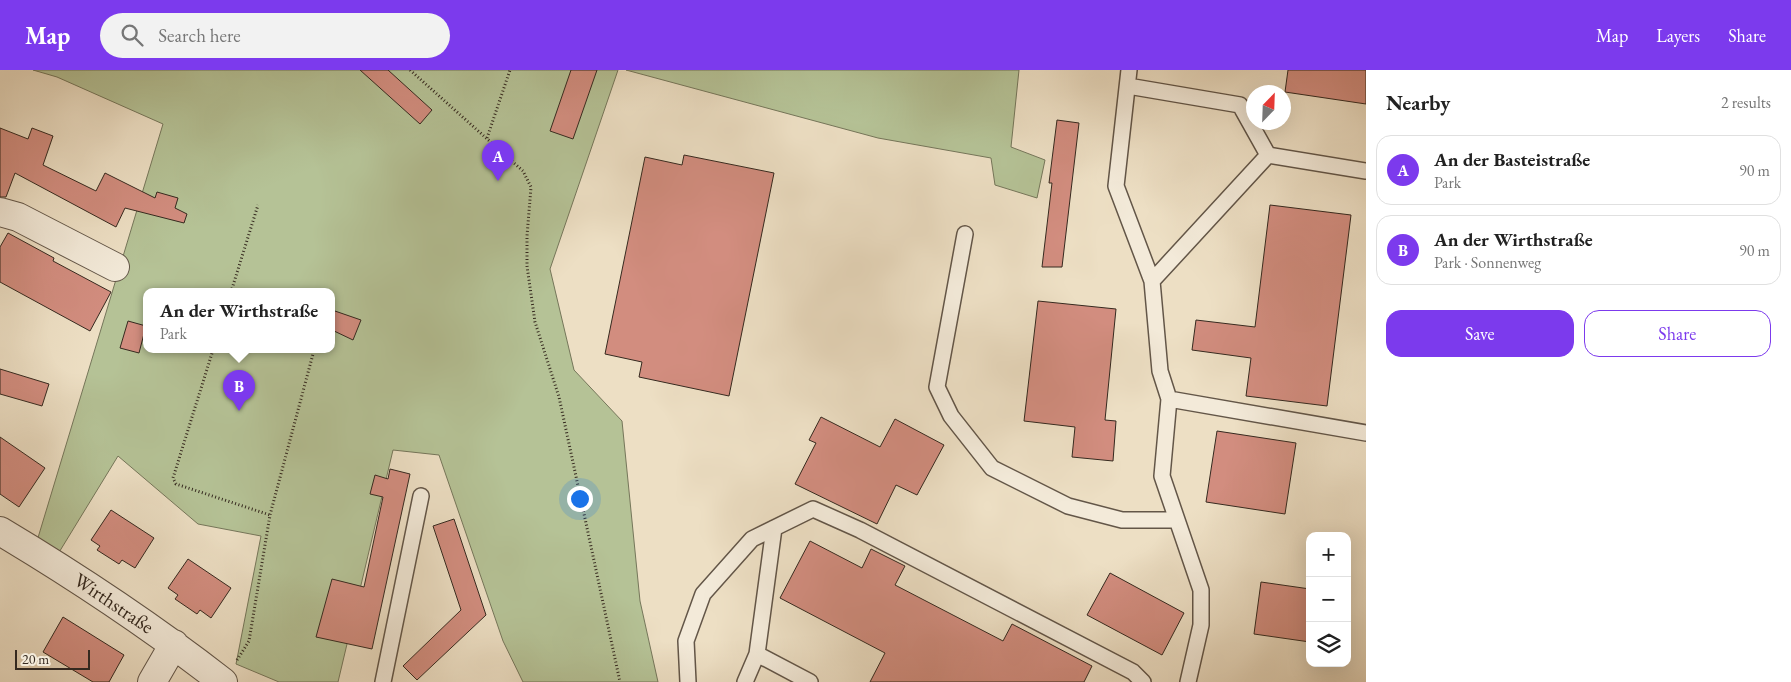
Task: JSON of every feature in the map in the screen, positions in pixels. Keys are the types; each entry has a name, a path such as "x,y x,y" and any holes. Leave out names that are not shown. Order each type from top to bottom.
{"street":[{"path":"0,212 18,217 115,267"},
{"name":"Wirthstraße","path":"0,531 68,572 174,644 223,682"},
{"path":"152,682 174,644"}],"lane":[{"path":"1129,70 1116,186 1152,281 1160,371 1169,399 1162,476 1201,590 1201,625 1188,682"},
{"path":"1128,86 1240,105 1268,155"},
{"path":"1268,155 1366,171"},
{"path":"1152,281 1268,155"},
{"path":"965,234 937,387 951,416 992,468 1068,506 1122,520 1176,520"},
{"path":"1169,399 1366,433"},
{"path":"383,682 421,496"},
{"path":"688,682 686,641 703,594 752,539 813,510 860,530 1133,672 1143,682"},
{"path":"745,682 757,654 774,528"},
{"path":"757,654 810,682"}],"path":[{"path":"410,70 523,171 531,187 527,236 527,266 536,322 559,397 620,682"},
{"path":"487,138 510,70"},
{"path":"232,288 258,205"},
{"path":"212,353 173,478 176,484 270,515"},
{"path":"223,682 249,641 270,515 313,354"}],"green space":[{"path":"33,70 618,70 550,269 574,370 622,421 640,601 658,682 523,682 503,641 439,455 393,450 338,682 279,682 236,664 261,536 198,524 118,456 58,554 37,541 163,124 57,77"},
{"path":"626,70 1019,70 1011,147 1045,160 1037,198 995,185 991,158 878,138"}],"building":[{"path":"360,70 388,70 432,110 420,124"},
{"path":"571,70 597,70 573,139 550,131"},
{"path":"1288,70 1366,70 1366,104 1291,93 1291,85 1286,85"},
{"path":"1057,120 1079,123 1062,267 1042,267 1052,183 1049,183"},
{"path":"0,128 28,139 32,128 53,136 43,165 96,191 105,173 155,198 157,192 178,198 175,208 187,214 184,223 125,208 116,227 15,173 6,197 0,197"},
{"path":"684,155 774,173 729,396 639,377 642,362 605,354 645,157 682,165"},
{"path":"1270,205 1351,215 1327,406 1246,396 1251,358 1192,350 1196,320 1255,327"},
{"path":"8,233 54,258 53,261 111,292 90,331 0,282 0,247"},
{"path":"1038,301 1116,309 1105,420 1116,421 1113,461 1072,457 1075,427 1024,421"},
{"path":"335,311 361,320 353,340 335,331"},
{"path":"128,321 143,325 143,338 139,353 120,348"},
{"path":"0,369 49,384 42,406 0,394"},
{"path":"821,417 880,447 895,419 944,445 917,495 896,485 877,524 795,484 816,443 809,440"},
{"path":"1217,431 1296,443 1285,514 1206,502"},
{"path":"0,437 45,468 19,507 0,494"},
{"path":"390,469 410,474 372,649 316,637 332,579 364,587 383,497 370,494 375,475 388,479"},
{"path":"111,510 154,538 135,568 122,560 119,564 97,550 100,546 91,540"},
{"path":"454,519 486,615 417,680 403,666 461,610 433,526"},
{"path":"810,541 862,568 871,549 905,566 895,585 1003,641 1012,624 1092,666 1084,682 870,682 885,653 780,598"},
{"path":"188,559 231,588 211,618 200,610 197,614 175,599 178,595 168,588"},
{"path":"1110,573 1184,613 1162,655 1087,615"},
{"path":"1261,582 1306,588 1306,641 1254,634"},
{"path":"63,617 124,655 109,682 93,682 43,652"}],"place":[{"name":"An der Basteistraße","path":"498,181"},
{"name":"An der Wirthstraße","path":"239,411"}]}
